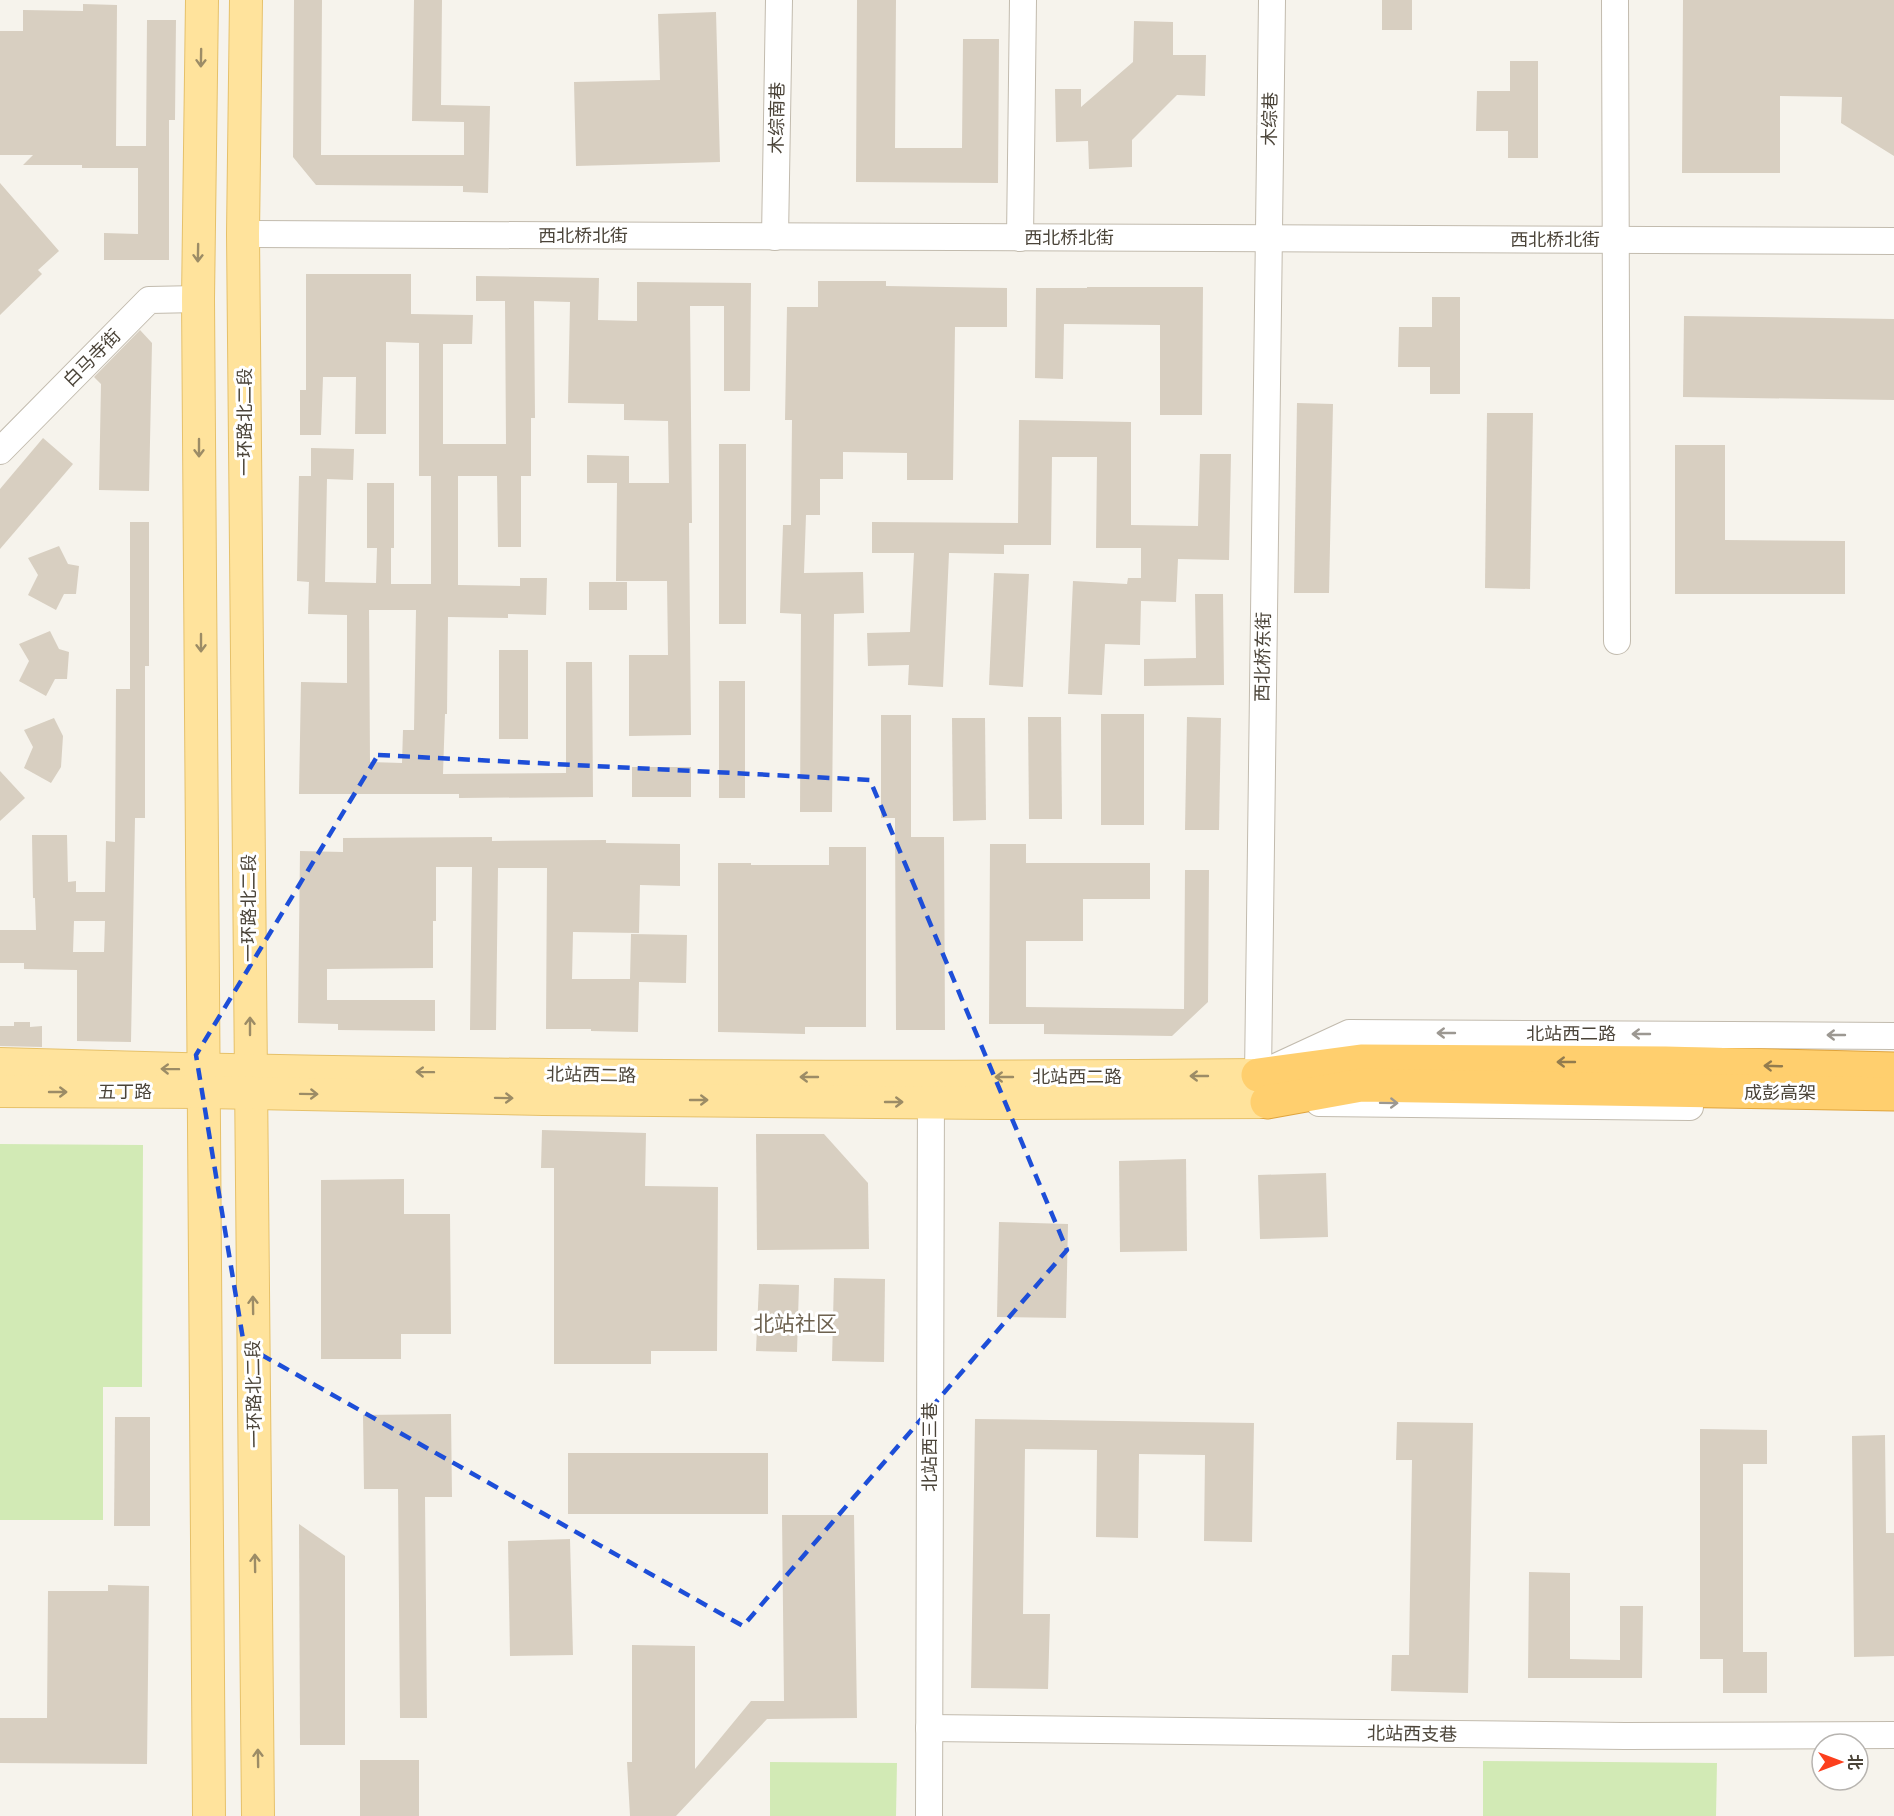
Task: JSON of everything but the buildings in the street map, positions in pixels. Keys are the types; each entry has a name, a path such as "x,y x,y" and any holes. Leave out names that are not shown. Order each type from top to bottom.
{"highway":[{"name":"成彭高架","path":"1666,1077 1894,1069"},
{"path":"1262,1089 1666,1077"},
{"name":"成彭高架","path":"1666,1077 1894,1094"}],"main road":[{"path":"202,0 198,299 209,1816"},
{"name":"一环路北二段","path":"246,0 243,234 258,1816"},
{"name":"五丁路","path":"0,1064 205,1081"},
{"name":"北站西二路","path":"250,1081 615,1075 931,1090 1262,1089"},
{"name":"五丁路","path":"0,1091 250,1081"}],"street":[{"name":"木综南巷","path":"775,237 779,0"},
{"path":"1020,238 1023,0"},
{"name":"木综巷","path":"1269,239 1272,0"},
{"path":"1615,0 1617,641"},
{"name":"西北桥北街","path":"243,234 1894,241"},
{"name":"西北桥东街","path":"1262,1089 1269,239"},
{"name":"白马寺街","path":"0,451 149,300 198,299"},
{"name":"北站西二路","path":"1262,1089 1348,1033 1894,1036"},
{"name":"北站西二路","path":"1262,1089 1894,1109"},
{"name":"北站西三巷","path":"929,1816 931,1090"},
{"name":"北站西支巷","path":"929,1728 1625,1736 1894,1735"}],"highlighted area":[{"path":"378,755 870,780 1067,1250 743,1626 244,1345 196,1055"}],"green space":[{"path":"0,1144 143,1145 142,1387 103,1387 103,1520 0,1520"},
{"path":"1483,1761 1717,1763 1716,1816 1483,1816"},
{"path":"770,1762 897,1763 896,1816 770,1816"}],"district":[{"name":"北站社区","path":"795,1324"}]}
